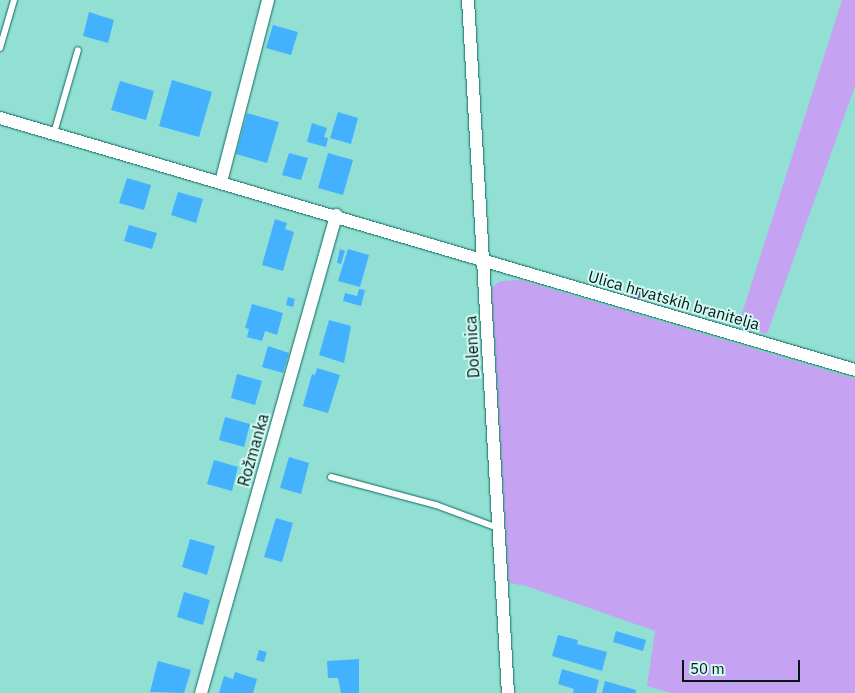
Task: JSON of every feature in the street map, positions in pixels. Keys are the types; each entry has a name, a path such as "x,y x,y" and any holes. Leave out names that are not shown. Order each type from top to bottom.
{"street":[{"path":"221,182 268,0"},
{"name":"Dolenica","path":"468,0 508,693"},
{"path":"0,118 336,215 483,261"},
{"name":"Rožmanka","path":"200,693 336,215"},
{"name":"Ulica hrvatskih branitelja","path":"483,261 855,370"}],"lane":[{"path":"0,48 14,0"},
{"path":"54,133 78,50"},
{"path":"331,477 436,505 498,528"}],"shaded area":[{"path":"842,0 855,0 855,86 767,334 738,326"},
{"path":"520,280 855,379 855,693 671,693 647,686 655,631 526,586 509,583 492,296 493,286 501,281"}],"building":[{"path":"89,12 114,20 108,43 83,36"},
{"path":"273,25 298,32 291,55 266,48"},
{"path":"172,80 212,92 199,137 159,126"},
{"path":"120,81 154,91 146,120 111,110"},
{"path":"338,112 358,118 351,144 330,138"},
{"path":"247,113 279,122 267,163 236,154"},
{"path":"312,123 327,128 324,137 328,138 326,147 307,142"},
{"path":"289,153 308,158 301,180 282,175"},
{"path":"328,153 353,160 343,195 318,188"},
{"path":"127,178 151,185 144,210 119,203"},
{"path":"178,192 203,199 196,223 171,215"},
{"path":"275,219 287,223 285,229 294,232 283,271 262,265"},
{"path":"129,225 157,233 152,249 124,241"},
{"path":"340,249 345,251 341,264 337,263"},
{"path":"348,249 369,255 360,287 338,281"},
{"path":"359,289 365,290 361,306 343,301 345,293 357,296"},
{"path":"288,297 295,299 293,307 286,305"},
{"path":"252,304 283,313 277,335 265,331 262,341 247,337 249,329 245,328"},
{"path":"329,320 351,326 344,363 319,355"},
{"path":"268,346 289,353 283,373 262,367"},
{"path":"317,368 340,375 328,413 303,406 312,374 315,375"},
{"path":"237,374 262,381 255,405 231,398"},
{"path":"225,417 250,424 244,447 219,440"},
{"path":"289,457 309,463 301,494 280,488"},
{"path":"214,460 238,467 232,491 207,484"},
{"path":"276,518 293,523 282,562 264,557"},
{"path":"190,539 215,546 207,575 182,567"},
{"path":"184,592 210,600 203,625 177,617"},
{"path":"616,631 646,640 643,651 613,642"},
{"path":"558,635 578,640 577,644 607,652 602,671 552,656"},
{"path":"259,650 267,652 264,662 256,660"},
{"path":"359,659 359,693 341,693 338,678 328,678 327,661"},
{"path":"158,661 191,670 184,693 150,692"},
{"path":"562,669 599,680 596,693 573,693 574,689 558,684"},
{"path":"235,672 257,679 253,693 219,693 224,676 233,679"},
{"path":"605,681 636,690 636,693 602,693"}]}
